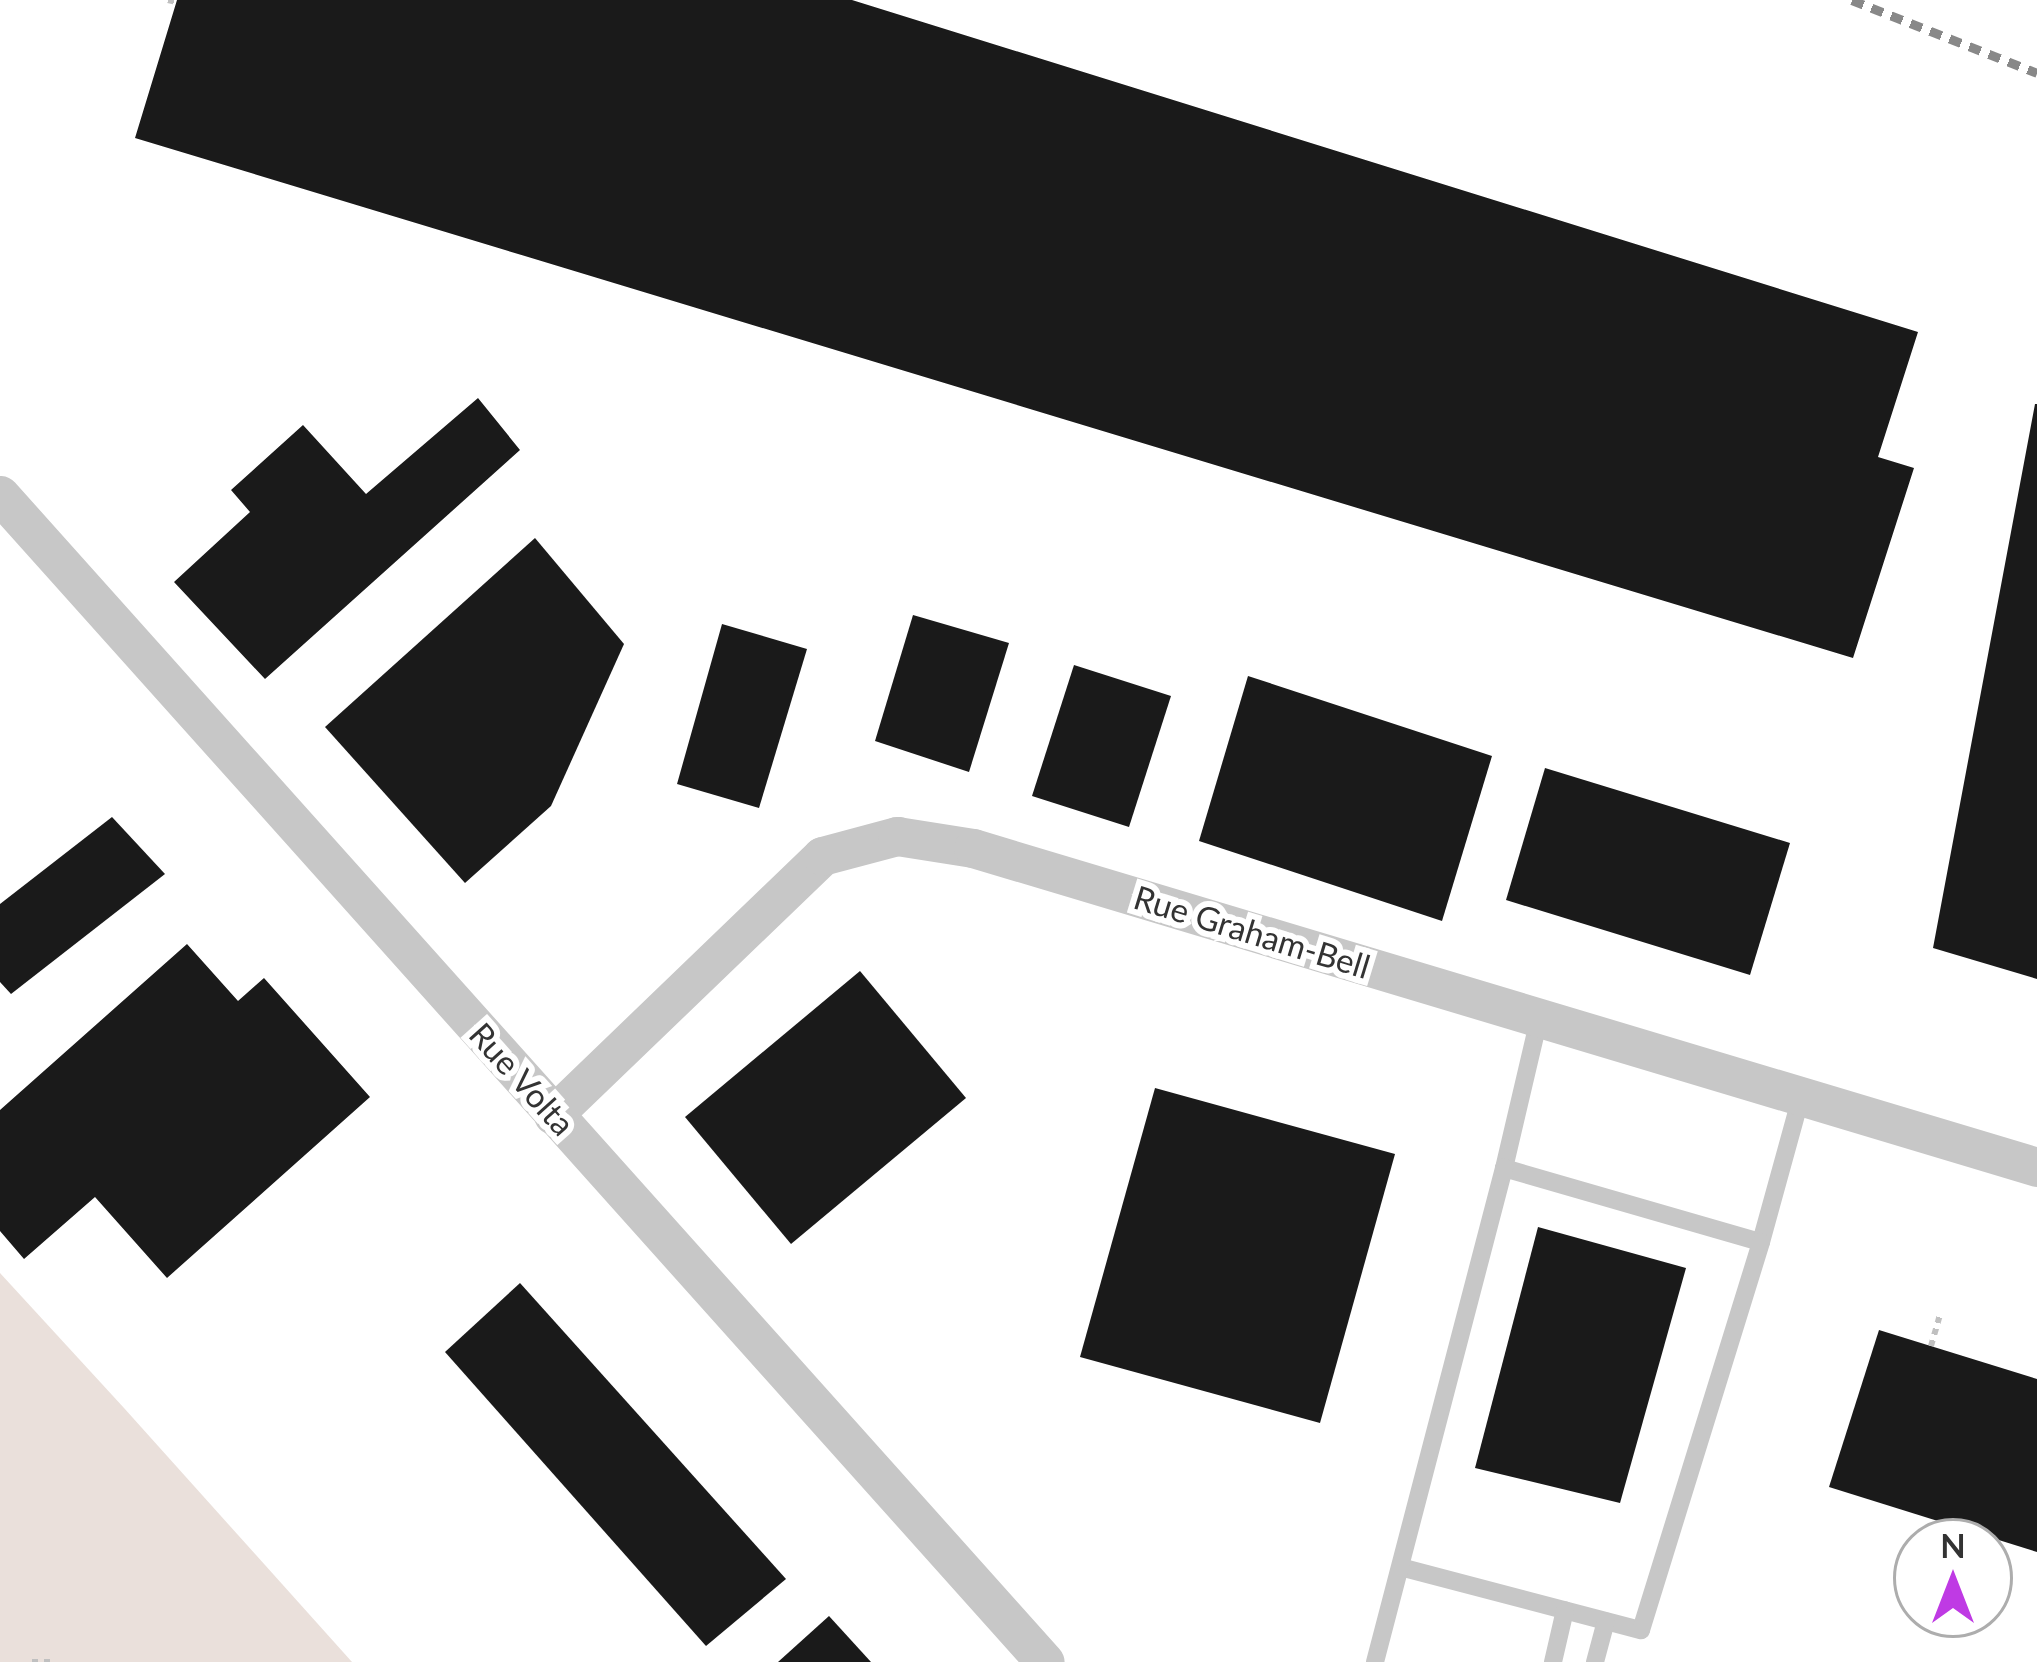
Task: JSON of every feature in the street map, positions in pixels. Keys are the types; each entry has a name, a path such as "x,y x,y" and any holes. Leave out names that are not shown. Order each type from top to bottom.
{"street":[{"name":"Rue Volta","path":"0,495 1045,1662"},
{"name":"Rue Graham-Bell","path":"553,1114 821,856 897,836 973,848 2037,1167"}],"lane":[{"path":"1375,1662 1404,1568 1539,1018"},
{"path":"1404,1568 1641,1630 1801,1097"},
{"path":"1504,1168 1761,1242"},
{"path":"1553,1662 1565,1610"},
{"path":"1595,1662 1606,1621"}],"path":[{"path":"1931,1346 1941,1312"},
{"path":"32,1662 52,1662"}],"shaded area":[{"path":"0,1273 124,1408 352,1662 0,1662"}],"building":[{"path":"177,0 852,0 1918,332 1878,457 1914,468 1853,658 135,138"},
{"path":"478,398 520,450 265,679 174,582 250,512 231,490 303,425 366,494"},
{"path":"2037,404 2037,979 1933,948"},
{"path":"535,538 624,644 551,806 465,883 325,727"},
{"path":"913,615 1009,643 969,772 875,741"},
{"path":"722,624 807,649 759,808 677,784"},
{"path":"1074,665 1171,696 1129,827 1032,796"},
{"path":"1248,676 1492,756 1442,921 1199,841"},
{"path":"1545,768 1790,843 1750,975 1506,900"},
{"path":"112,817 165,874 11,994 0,982 0,904"},
{"path":"187,944 238,1001 264,978 370,1097 167,1278 95,1197 24,1259 0,1231 0,1110"},
{"path":"860,971 966,1098 791,1244 685,1117"},
{"path":"1155,1088 1395,1154 1320,1423 1080,1357"},
{"path":"1538,1227 1686,1268 1620,1503 1475,1468"},
{"path":"520,1283 786,1579 706,1646 445,1352"},
{"path":"1879,1330 2037,1379 2037,1552 2013,1544 2013,1518 1928,1518 1829,1487"},
{"path":"829,1616 871,1662 778,1662"}],"railway":[{"path":"1852,0 2037,73"}]}
